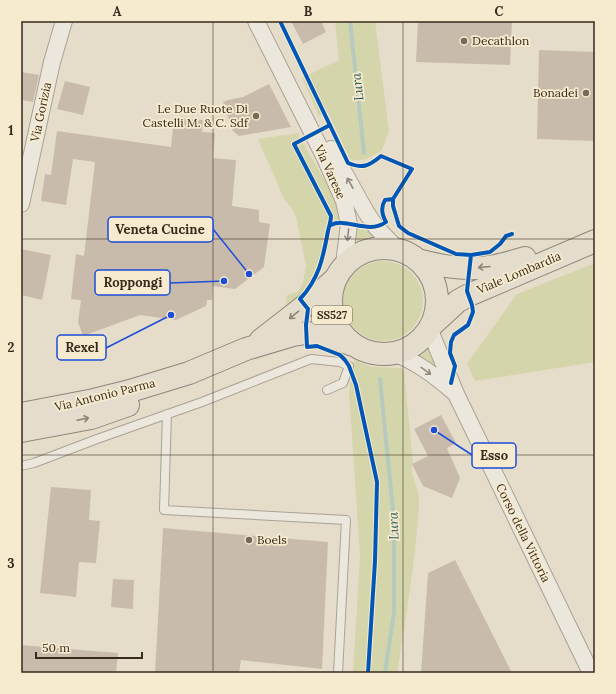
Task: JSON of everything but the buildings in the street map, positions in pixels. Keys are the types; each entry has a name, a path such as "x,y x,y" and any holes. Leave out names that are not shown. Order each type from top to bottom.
{"main road":[{"name":"Viale Lombardia","path":"418,260 451,267 486,267 593,242"},
{"name":"Viale Lombardia","path":"431,326 458,301 468,295 593,242"},
{"path":"339,272 356,256 368,250 387,248 404,251 418,260 430,275 436,293 436,312 431,326"},
{"name":"SS527","path":"339,272 330,300 331,310 334,320 342,334 362,350 383,354 404,350 421,339 431,326"},
{"name":"Via Antonio Parma","path":"246,349 285,322 326,289 339,272"},
{"name":"Via Antonio Parma","path":"22,417 94,400 189,373 246,349 293,335 306,333 326,335 353,344"}],"street":[{"name":"Via Gorizia","path":"21,204 52,62 64,21"},
{"name":"Via Varese","path":"256,21 325,158 344,201 349,224 339,272"},
{"name":"Via Varese","path":"266,21 334,154 361,203 376,226 397,249"},
{"name":"Corso della Vittoria","path":"431,326 456,394 591,673"},
{"name":"Corso della Vittoria","path":"394,353 423,368 456,394"}],"lane":[{"path":"21,466 34,463 97,438 202,402 311,359 340,362 349,366 343,383 327,390"},
{"path":"167,414 164,510 346,520 338,673"}],"green space":[{"path":"335,21 375,21 389,131 382,150 364,160 350,159 328,113 319,116 302,78 339,60"},
{"path":"298,133 335,198 341,220 333,221 326,225 319,259 310,282 296,299 286,305 287,295 298,292 303,283 306,265 296,217 291,207 284,199 258,139"},
{"path":"356,229 372,231 376,236 368,237 356,242"},
{"path":"383,261 398,264 411,273 420,286 423,301 420,316 411,329 398,338 383,341 368,338 355,329 346,316 343,301 346,286 355,273 368,264"},
{"path":"595,263 595,362 475,381 467,364 517,294"},
{"path":"429,346 439,370 416,356"},
{"path":"354,360 371,367 402,368 404,372 413,461 412,471 418,492 419,502 413,566 397,673 353,673 360,556 349,391"}],"waterway":[{"name":"Lura","path":"350,21 364,153"},
{"name":"Lura","path":"380,379 394,521 394,612 385,673"}],"cycle path":[{"path":"280,21 348,163 358,166 366,166 381,156 412,169 393,199 393,206 399,226 408,233 456,254 471,255 490,252 500,244 506,236 512,234"},
{"path":"330,125 294,144 331,216 319,268 312,284 300,299 308,309 306,325 307,347 317,346 340,355 349,366 356,385 377,482 375,561 368,673"},
{"path":"331,225 343,223 365,227 379,226 386,222 382,211 383,203 385,200 393,199"},
{"path":"451,383 455,366 450,353 451,342 454,335 468,325 473,312 467,291 471,255"}],"place":[{"name":"Decathlon","path":"464,41"},
{"name":"Bonadei","path":"586,93"},
{"name":"Le Due Ruote Di Castelli M. & C. Sdf","path":"256,116"},
{"name":"Veneta Cucine","path":"249,274"},
{"name":"Roppongi","path":"224,281"},
{"name":"Rexel","path":"171,315"},
{"name":"Esso","path":"434,430"},
{"name":"Boels","path":"249,540"}]}
